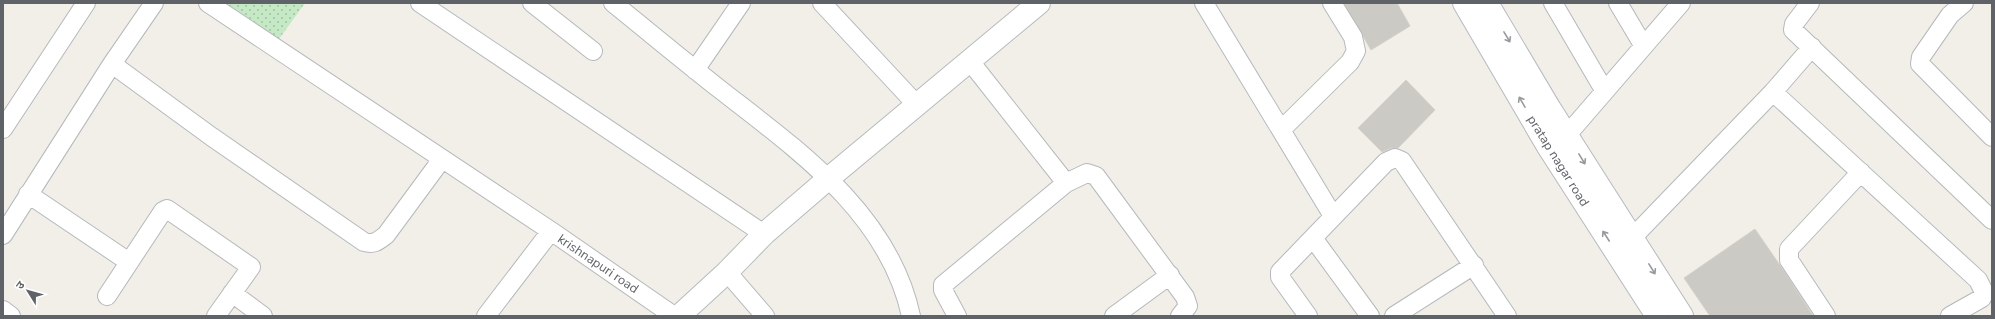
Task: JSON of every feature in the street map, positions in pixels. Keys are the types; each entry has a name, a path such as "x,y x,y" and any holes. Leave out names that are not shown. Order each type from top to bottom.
{"street":[{"path":"3,129 86,3"},
{"path":"3,235 9,211 28,194 112,64 154,3"},
{"path":"208,3 551,231"},
{"path":"420,3 764,234"},
{"path":"532,3 593,51"},
{"path":"613,3 772,130 828,178 877,234 895,268 907,313"},
{"path":"695,70 741,3"},
{"path":"822,3 916,104"},
{"path":"679,316 727,272 764,234 828,178 969,60 1040,3"},
{"path":"1204,3 1282,129 1333,216"},
{"path":"1282,129 1350,62 1356,51 1353,37 1332,3"},
{"name":"pratap nagar road","path":"1464,3 1547,145 1657,316"},
{"path":"1487,3 1567,135 1682,316"},
{"path":"1553,3 1604,90"},
{"path":"1618,3 1643,45"},
{"path":"1567,135 1680,3"},
{"path":"1810,3 1792,28 1992,220"},
{"path":"1964,3 1950,15 1921,57 1920,64 1992,137"},
{"path":"1632,238 1773,92 1812,47"},
{"path":"969,60 1066,183"},
{"path":"112,64 212,137 364,242 371,244 377,242 386,235 442,159"},
{"path":"1773,92 1983,286 1984,292 1982,298 1950,316"},
{"path":"1308,316 1280,277 1282,270 1390,159 1399,159 1402,161 1474,265 1507,316"},
{"path":"1826,316 1789,260 1790,249 1861,172"},
{"path":"957,316 943,290 943,285 1066,183 1087,173 1096,176 1170,275 1188,302 1185,312 1180,316"},
{"path":"28,194 130,262"},
{"path":"107,296 163,211 168,209 249,264 250,270 216,316"},
{"name":"krishnapuri road","path":"486,316 551,231 674,316"},
{"path":"1313,238 1370,316"},
{"path":"1394,316 1474,265"},
{"path":"727,272 765,316"},
{"path":"1114,316 1170,275"},
{"path":"232,293 263,316"},
{"path":"3,310 11,316"}],"green space":[{"path":"225,3 305,3 279,39"}],"building":[{"path":"1344,3 1397,3 1410,26 1371,50"},
{"path":"1406,80 1435,110 1398,148 1391,148 1382,152 1358,128"},
{"path":"1755,229 1813,316 1710,316 1684,278"}]}
